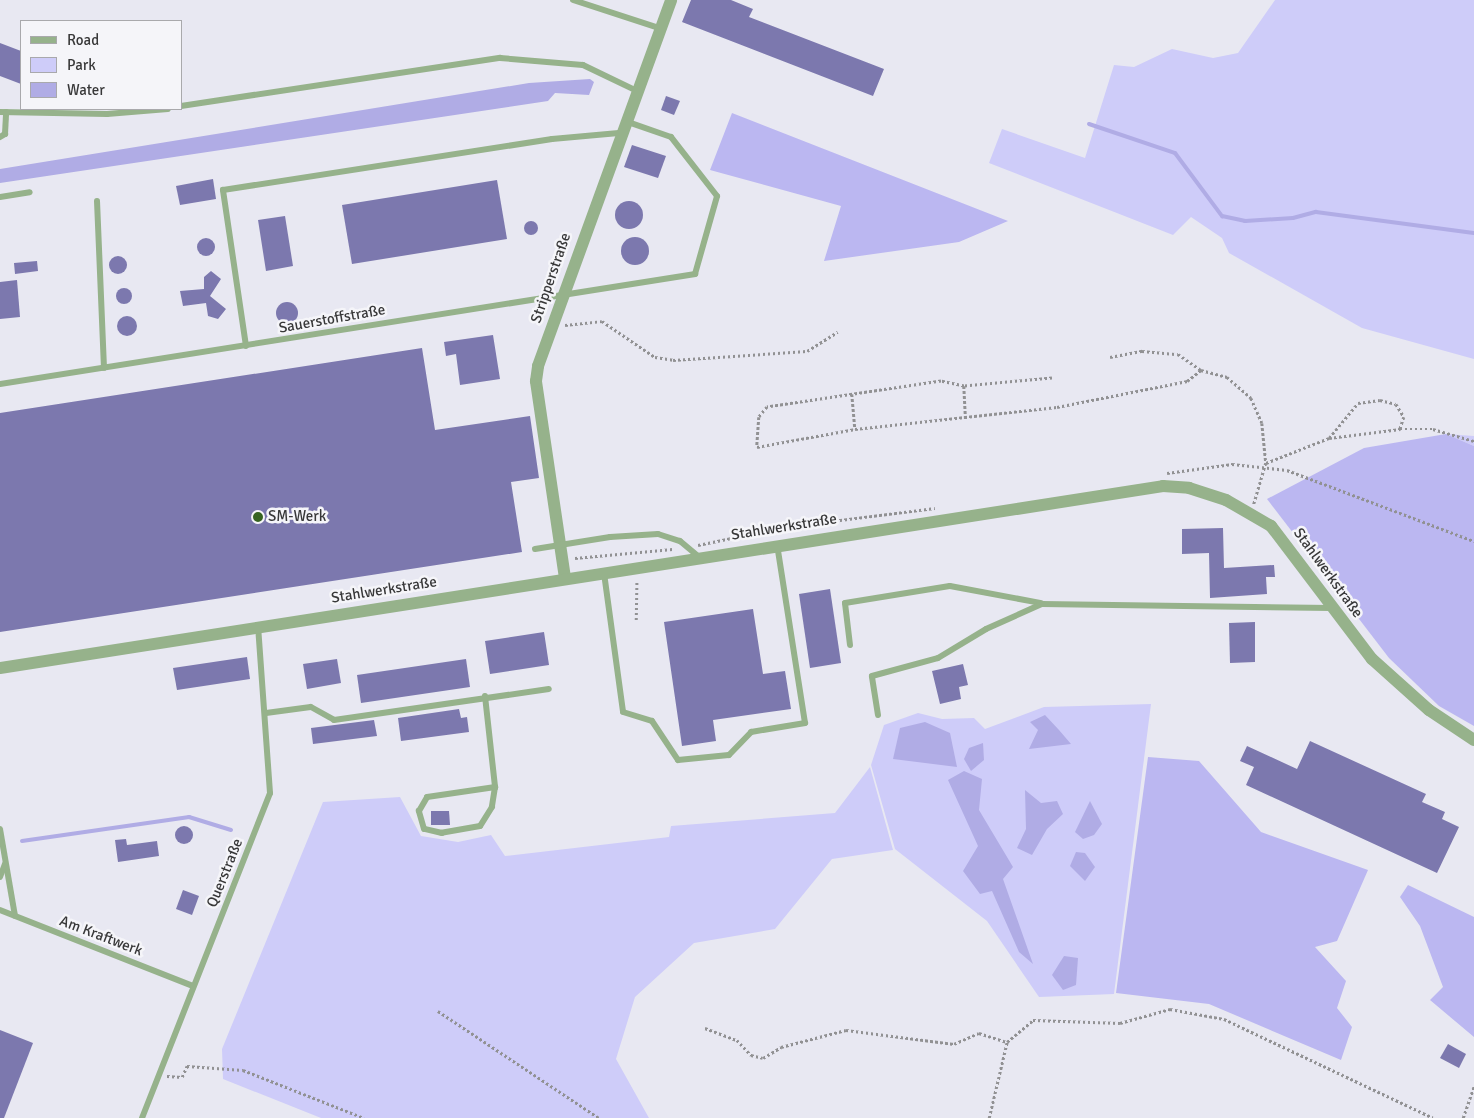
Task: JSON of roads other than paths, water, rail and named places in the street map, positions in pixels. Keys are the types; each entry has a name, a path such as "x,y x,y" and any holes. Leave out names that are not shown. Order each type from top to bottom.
{"street":[{"name":"Stripperstraße","path":"565,578 536,381 551,326 563,292 635,90 671,0"},
{"name":"Stahlwerkstraße","path":"0,668 603,572 634,561 699,557 1163,486 1189,488 1251,512 1284,540 1331,608 1401,686 1474,740"}],"lane":[{"path":"572,0 659,28"},
{"path":"182,106 500,58 583,65 635,90"},
{"path":"0,137 5,134 3,112 107,114 156,110"},
{"name":"Sauerstoffstraße","path":"0,384 246,346 563,292 695,274 717,196 671,137 624,121"},
{"path":"246,346 223,190 552,139 619,134"},
{"path":"0,197 30,192"},
{"path":"97,201 104,368"},
{"path":"535,549 610,538 658,534 680,541 699,557"},
{"path":"603,572 624,712 652,721 678,760 729,755 751,732 805,723 777,545"},
{"path":"850,645 845,603 950,586 1042,604 1331,608"},
{"path":"878,715 872,676 938,658 986,629 1042,604"},
{"name":"Querstraße","path":"142,1118 270,793 266,713 258,626"},
{"path":"266,713 311,707 334,720 485,696 549,688"},
{"path":"485,696 495,787 492,807 480,826 442,833 424,829 419,811 427,797 495,787"},
{"path":"0,829 15,916"},
{"path":"0,877 6,862"},
{"name":"Am Kraftwerk","path":"0,910 193,986"}],"water":[{"path":"590,79 594,82 589,95 555,93 548,101 0,183 0,169 529,83"},
{"path":"1045,715 1071,744 1029,749 1038,730 1030,722"},
{"path":"925,722 950,733 957,767 893,759 900,728"},
{"path":"983,743 984,760 971,771 964,759 969,748"},
{"path":"964,771 982,779 979,810 1013,867 1003,879 1033,964 1019,952 992,891 980,894 963,871 978,846 948,780"},
{"path":"1025,790 1041,803 1057,801 1063,814 1047,829 1032,855 1017,848 1026,829"},
{"path":"1090,801 1102,824 1094,835 1083,839 1075,832"},
{"path":"1076,852 1085,853 1095,867 1085,881 1070,866"},
{"path":"1064,956 1078,958 1076,985 1063,990 1052,975"}],"waterway":[{"path":"1089,124 1175,153 1222,216 1245,221 1293,218 1316,212 1474,233"},
{"path":"22,841 189,817 231,830"}],"place":[{"name":"SM-Werk","path":"258,517"}]}
